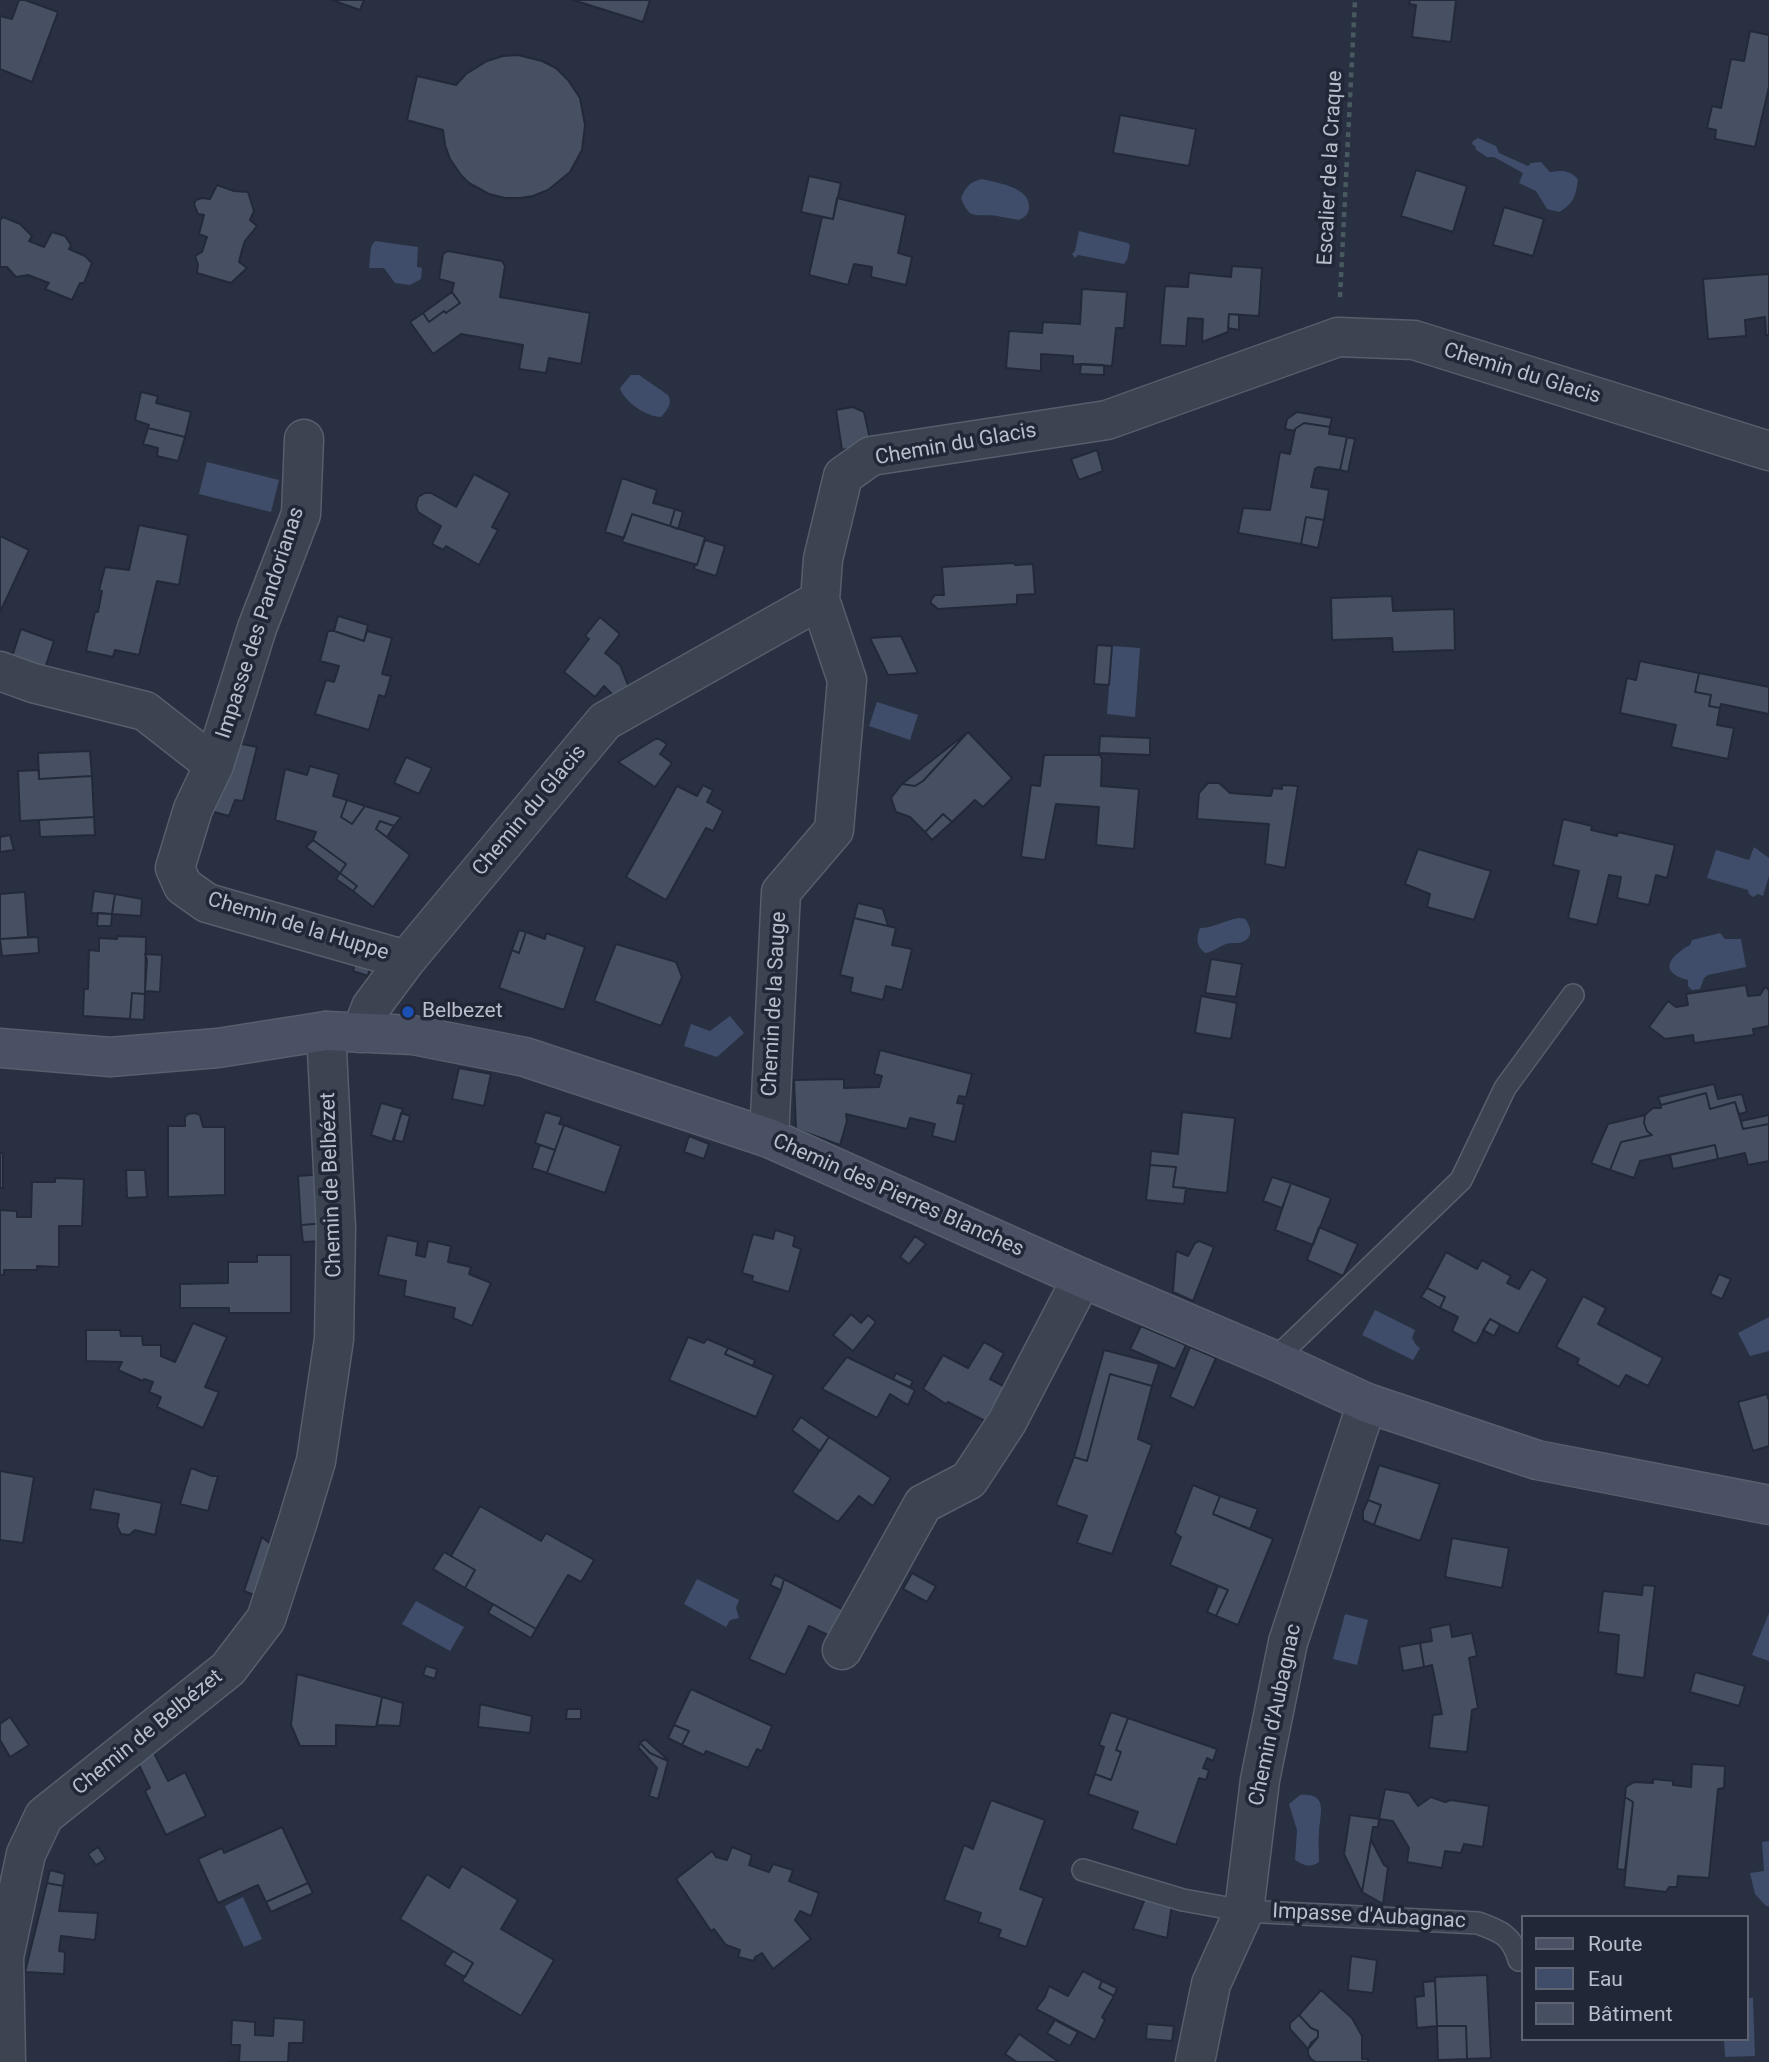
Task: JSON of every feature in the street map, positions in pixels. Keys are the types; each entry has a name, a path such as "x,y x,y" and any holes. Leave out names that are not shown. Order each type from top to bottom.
{"street":[{"name":"Chemin du Glacis","path":"343,1032 371,1007 606,721 820,600 822,559 844,476 871,456 1107,420 1338,337 1414,340 1769,451"},
{"name":"Impasse des Pandorianas","path":"214,765 257,628 301,514 304,439"},
{"name":"Chemin de la Sauge","path":"769,1138 781,892 834,830 847,680 820,600"},
{"path":"0,671 33,683 145,711 214,765"},
{"name":"Chemin de la Huppe","path":"214,765 193,809 175,867 183,886 206,903 407,960"},
{"name":"Chemin des Pierres Blanches","path":"0,1048 110,1057 218,1048 343,1032 413,1035 525,1057 769,1138 1367,1403 1537,1460 1769,1506"},
{"name":"Chemin de Belbézet","path":"6,2062 2,1956 26,1854 44,1816 229,1669 266,1619 298,1524 316,1461 334,1339 343,1032"},
{"path":"842,1650 923,1504 969,1480 1007,1422 1082,1278"},
{"name":"Chemin d'Aubagnac","path":"1195,2062 1211,1984 1244,1911 1260,1780 1287,1642 1367,1403"}],"lane":[{"path":"1274,1360 1461,1180 1505,1088 1573,995"},
{"path":"1083,1870 1183,1900 1244,1911"},
{"name":"Impasse d'Aubagnac","path":"1244,1911 1478,1923 1503,1932 1516,1947 1519,1960"}],"path":[{"name":"Escalier de la Craque","path":"1338,337 1355,0"}],"water":[{"path":"1478,138 1496,146 1499,153 1528,166 1541,162 1550,172 1572,174 1578,179 1571,202 1559,212 1547,209 1536,191 1519,183 1523,173 1475,149 1472,144"},
{"path":"982,179 1019,190 1028,200 1026,215 1019,220 975,215 968,211 961,198 968,186"},
{"path":"1079,231 1128,243 1130,246 1127,260 1124,264 1078,255 1075,258 1072,254"},
{"path":"375,241 418,247 417,267 422,268 421,279 410,285 395,283 384,268 369,268 371,247"},
{"path":"631,375 639,375 668,395 670,404 661,417 636,407 622,393 620,388"},
{"path":"207,462 279,480 271,512 199,494"},
{"path":"1112,646 1140,648 1135,717 1107,714"},
{"path":"877,702 918,715 910,740 869,726"},
{"path":"1754,847 1769,858 1769,876 1763,896 1758,894 1753,897 1748,890 1707,878 1716,850 1749,860"},
{"path":"1239,918 1245,919 1250,928 1250,935 1246,940 1226,944 1205,953 1200,948 1200,928"},
{"path":"1720,933 1725,939 1741,939 1746,967 1708,975 1700,989 1692,990 1688,986 1688,980 1672,973 1672,959 1690,945 1692,940"},
{"path":"730,1016 744,1033 717,1057 684,1046 691,1024 710,1031"},
{"path":"1375,1310 1415,1330 1412,1338 1420,1348 1413,1360 1362,1335"},
{"path":"1769,1317 1769,1351 1750,1356 1738,1333"},
{"path":"697,1579 739,1600 736,1608 739,1618 730,1620 726,1627 684,1604"},
{"path":"416,1601 464,1627 450,1651 402,1624"},
{"path":"1769,1613 1769,1661 1752,1655"},
{"path":"1345,1614 1368,1620 1357,1665 1333,1659"},
{"path":"1300,1795 1315,1797 1321,1806 1319,1862 1310,1866 1295,1860 1297,1830 1289,1804"},
{"path":"1769,1841 1769,1906 1766,1906 1755,1894 1750,1873 1764,1871 1762,1842"},
{"path":"243,1897 262,1939 244,1947 225,1906"},
{"path":"1748,1998 1753,1998 1755,2056 1725,2057 1724,2041 1748,2041"}],"building":[{"path":"19,0 58,12 32,82 0,69 0,16 12,19"},
{"path":"332,0 364,0 360,10"},
{"path":"573,0 650,0 643,22"},
{"path":"1410,0 1456,0 1451,42 1412,37 1416,5 1409,4"},
{"path":"1750,31 1769,35 1769,87 1755,147 1715,139 1716,130 1707,128 1712,106 1721,108 1731,59 1744,61"},
{"path":"518,55 556,68 568,80 580,98 585,125 582,150 570,172 548,190 533,196 505,198 489,194 469,183 461,175 450,159 443,130 407,120 417,76 456,85 466,74 487,61"},
{"path":"1120,115 1196,129 1189,166 1113,153"},
{"path":"1416,170 1467,186 1453,232 1401,216"},
{"path":"809,176 841,183 833,219 801,212"},
{"path":"217,185 234,191 248,192 254,211 250,220 257,226 245,241 239,262 247,268 231,283 197,273 195,256 202,252 207,237 199,234 204,215 198,214 194,204 202,198 210,199"},
{"path":"837,198 906,215 898,253 912,257 906,285 871,277 872,267 854,264 848,285 809,275 822,217 833,219"},
{"path":"1504,207 1544,219 1533,256 1493,245"},
{"path":"3,217 20,224 32,236 29,241 44,247 52,232 65,236 71,245 69,249 85,256 92,263 84,283 80,283 72,300 45,289 49,283 28,275 16,277 7,267 0,267 0,220"},
{"path":"448,251 502,261 505,266 500,297 590,313 581,364 549,358 546,373 519,369 523,345 461,334 433,354 410,322 423,313 429,322 460,303 452,292 454,283 439,279 443,254"},
{"path":"1232,266 1262,268 1259,316 1229,314 1228,332 1202,342 1203,319 1188,318 1186,346 1160,345 1165,286 1188,287 1189,273 1231,277"},
{"path":"1769,274 1769,335 1766,335 1765,317 1745,320 1746,336 1708,339 1703,279"},
{"path":"1082,289 1127,292 1124,328 1116,328 1112,366 1073,364 1073,356 1041,354 1041,371 1006,368 1009,331 1042,333 1043,322 1080,324"},
{"path":"452,292 460,303 429,322 423,313"},
{"path":"1229,314 1239,315 1239,330 1228,328"},
{"path":"1081,364 1104,365 1104,375 1080,374"},
{"path":"141,392 158,396 156,403 191,412 185,437 148,428 149,425 135,420"},
{"path":"853,407 864,412 871,444 842,450 836,410"},
{"path":"1297,412 1332,418 1330,427 1304,423 1295,431 1285,429 1287,419"},
{"path":"1304,423 1330,427 1329,434 1347,437 1340,470 1318,467 1315,469 1311,487 1329,490 1324,520 1306,517 1301,544 1238,533 1243,508 1270,510 1280,452 1290,454 1295,429"},
{"path":"148,428 185,437 178,461 157,456 158,448 143,444"},
{"path":"1347,437 1355,439 1348,472 1340,470"},
{"path":"1097,450 1103,471 1079,480 1071,459"},
{"path":"474,474 510,493 492,527 498,530 479,565 446,546 443,550 432,544 441,526 418,512 416,506 418,497 431,493 456,507"},
{"path":"622,478 657,490 653,503 675,509 670,526 632,514 624,538 605,532"},
{"path":"675,509 683,512 678,529 670,526"},
{"path":"632,514 705,537 697,565 622,542"},
{"path":"1306,517 1324,520 1318,548 1301,544"},
{"path":"139,525 188,535 179,585 157,581 139,655 115,650 113,657 86,651 95,612 98,612 102,591 99,590 105,567 129,570"},
{"path":"0,536 29,550 0,612"},
{"path":"705,540 725,546 716,576 694,569"},
{"path":"1033,564 1035,594 1017,595 1017,604 938,609 931,603 935,595 944,595 942,567"},
{"path":"1392,596 1393,611 1454,609 1455,650 1393,652 1392,638 1332,640 1331,598"},
{"path":"338,616 368,625 364,641 334,631"},
{"path":"600,617 620,634 605,653 620,665 630,690 616,698 604,686 595,697 564,672 589,639 585,636"},
{"path":"21,629 54,641 42,677 9,666"},
{"path":"328,631 364,641 367,631 392,638 382,674 391,676 385,697 379,695 369,730 315,714 326,680 334,682 339,666 320,661"},
{"path":"901,636 918,673 888,675 870,638"},
{"path":"1097,645 1112,646 1109,685 1094,684"},
{"path":"1640,661 1699,673 1695,692 1711,695 1709,706 1720,708 1717,725 1734,728 1728,759 1671,747 1676,725 1620,713 1627,678 1636,680"},
{"path":"1699,673 1769,687 1769,714 1721,704 1720,708 1709,706 1711,695 1695,692"},
{"path":"968,732 1012,778 983,807 975,800 952,822 943,814 925,832 910,817 896,812 891,798 902,784 915,786 923,781"},
{"path":"968,732 923,781 915,786 902,784"},
{"path":"1100,736 1150,738 1150,755 1099,753"},
{"path":"657,738 667,744 660,754 672,763 655,787 618,762"},
{"path":"232,742 257,747 243,801 235,800 229,816 207,810"},
{"path":"90,751 92,776 39,779 38,753"},
{"path":"1044,755 1100,755 1101,786 1139,789 1134,849 1096,845 1099,807 1056,804 1045,860 1021,857 1031,785 1040,786"},
{"path":"406,757 432,768 419,794 394,783"},
{"path":"310,766 339,774 333,796 347,800 341,817 352,824 365,806 401,817 394,826 380,821 376,829 410,855 373,907 353,891 357,886 340,873 346,864 313,840 316,832 275,820 285,769 307,775"},
{"path":"39,770 39,779 92,776 94,817 20,821 18,771"},
{"path":"1208,783 1219,783 1230,793 1271,796 1273,788 1282,789 1282,785 1298,786 1285,868 1265,864 1269,824 1197,819 1199,793"},
{"path":"703,785 713,790 707,802 723,811 713,831 706,828 666,900 626,877 677,786 697,796"},
{"path":"347,800 365,806 352,824 341,817"},
{"path":"943,814 952,822 932,840 925,832"},
{"path":"94,817 95,835 40,837 39,820"},
{"path":"1563,819 1592,826 1591,830 1617,836 1618,832 1675,845 1667,878 1656,875 1649,905 1617,898 1621,877 1609,875 1597,925 1568,918 1579,871 1553,865"},
{"path":"380,821 394,826 387,837 376,829"},
{"path":"10,835 14,850 0,852 0,837"},
{"path":"313,840 346,864 340,873 306,847"},
{"path":"1418,849 1491,871 1474,920 1427,907 1430,894 1405,884"},
{"path":"340,873 357,886 353,891 336,879"},
{"path":"94,891 115,894 112,914 91,913"},
{"path":"25,892 28,937 0,939 0,894"},
{"path":"115,894 142,899 141,916 112,914"},
{"path":"858,903 883,909 888,926 854,918"},
{"path":"98,913 112,914 111,926 97,926"},
{"path":"854,918 896,928 892,945 912,949 902,990 886,986 883,1000 850,992 853,978 840,975"},
{"path":"519,930 526,932 519,953 512,950"},
{"path":"526,932 545,939 546,933 585,947 564,1010 499,988 512,950 519,953"},
{"path":"117,936 146,937 145,994 132,993 130,1019 83,1016 84,989 88,989 89,950 99,951 99,938 117,939"},
{"path":"38,937 39,953 2,956 0,939"},
{"path":"616,944 676,962 682,977 661,1026 594,1001"},
{"path":"145,954 162,955 160,992 145,991"},
{"path":"1211,959 1242,964 1236,997 1205,993"},
{"path":"356,961 370,965 368,976 353,971"},
{"path":"1746,985 1748,996 1760,995 1765,987 1769,990 1769,1026 1753,1029 1754,1035 1694,1043 1693,1035 1665,1039 1649,1027 1668,1001 1676,1007 1688,1005 1686,994"},
{"path":"132,993 145,994 144,1020 130,1019"},
{"path":"1201,996 1237,1003 1231,1039 1195,1033"},
{"path":"880,1050 972,1074 966,1097 959,1096 957,1103 964,1104 955,1142 932,1136 935,1124 910,1118 907,1129 846,1114 847,1121 840,1145 796,1129 794,1080 844,1079 844,1088 879,1087 882,1076 874,1074"},
{"path":"459,1068 491,1074 484,1106 452,1099"},
{"path":"1714,1084 1718,1099 1742,1094 1747,1112 1739,1114 1735,1102 1710,1109 1706,1093 1661,1105 1658,1097"},
{"path":"1706,1093 1710,1109 1735,1102 1743,1129 1769,1124 1769,1161 1748,1165 1745,1153 1718,1159 1715,1145 1640,1161 1634,1178 1610,1170 1621,1142 1652,1135 1644,1123 1648,1112 1653,1108 1661,1108 1661,1105"},
{"path":"381,1103 403,1109 392,1142 371,1135"},
{"path":"545,1112 562,1117 559,1124 564,1125 555,1150 535,1143"},
{"path":"1182,1112 1235,1118 1227,1193 1173,1187 1176,1167 1150,1165 1151,1151 1178,1154"},
{"path":"195,1113 200,1115 203,1127 225,1127 225,1195 168,1197 168,1126 185,1126 185,1117"},
{"path":"401,1113 410,1116 403,1142 394,1140"},
{"path":"1645,1115 1644,1123 1652,1135 1621,1142 1610,1170 1591,1163 1608,1124"},
{"path":"1769,1115 1769,1124 1743,1129 1741,1121"},
{"path":"564,1125 621,1146 605,1193 547,1173"},
{"path":"689,1136 709,1144 704,1159 684,1152"},
{"path":"540,1145 555,1150 547,1173 532,1168"},
{"path":"1715,1145 1718,1159 1673,1169 1670,1155"},
{"path":"0,1153 3,1153 3,1188 0,1188"},
{"path":"1150,1165 1176,1167 1173,1187 1186,1188 1184,1204 1146,1200"},
{"path":"126,1170 145,1170 147,1197 127,1198"},
{"path":"324,1174 327,1223 301,1225 298,1176"},
{"path":"1272,1177 1291,1183 1282,1208 1263,1201"},
{"path":"55,1178 84,1179 82,1226 59,1226 59,1267 37,1266 37,1270 4,1270 4,1275 0,1275 0,1210 17,1211 17,1217 31,1217 32,1182 55,1182"},
{"path":"1291,1183 1331,1198 1313,1245 1275,1230"},
{"path":"327,1223 327,1241 303,1242 301,1225"},
{"path":"1319,1227 1358,1244 1343,1276 1307,1260"},
{"path":"775,1230 795,1236 793,1246 801,1249 789,1292 752,1281 753,1276 742,1273 753,1234 773,1239"},
{"path":"387,1235 418,1242 416,1255 425,1257 428,1241 451,1246 448,1262 471,1267 469,1274 491,1283 472,1326 453,1318 455,1308 404,1296 406,1281 378,1275"},
{"path":"915,1236 926,1244 909,1264 900,1257"},
{"path":"1199,1241 1214,1247 1193,1301 1173,1292 1176,1251 1188,1256"},
{"path":"1446,1252 1477,1269 1482,1260 1511,1276 1507,1283 1519,1289 1531,1269 1548,1279 1518,1334 1490,1319 1476,1344 1452,1331 1458,1317 1440,1308 1445,1297 1427,1288"},
{"path":"257,1255 291,1255 291,1313 229,1313 229,1308 180,1308 180,1284 228,1283 228,1262 257,1262"},
{"path":"1719,1274 1731,1279 1722,1299 1710,1294"},
{"path":"1427,1288 1445,1297 1440,1308 1421,1297"},
{"path":"1583,1296 1606,1308 1598,1324 1663,1358 1648,1386 1626,1375 1619,1387 1577,1364 1579,1359 1556,1347"},
{"path":"851,1314 861,1323 868,1315 876,1322 853,1351 833,1335"},
{"path":"1490,1319 1500,1325 1494,1336 1483,1330"},
{"path":"193,1323 227,1337 205,1387 219,1392 203,1428 157,1407 161,1397 149,1392 153,1382 143,1381 118,1370 122,1362 86,1361 86,1330 120,1330 121,1336 142,1336 143,1345 161,1345 161,1356 175,1362"},
{"path":"1141,1326 1186,1345 1175,1369 1130,1349"},
{"path":"688,1337 704,1343 707,1339 728,1348 725,1354 774,1375 756,1417 669,1380"},
{"path":"984,1342 1004,1353 990,1379 1005,1387 985,1421 948,1402 946,1404 923,1389 943,1355 968,1368"},
{"path":"1190,1347 1216,1358 1194,1408 1170,1397"},
{"path":"728,1348 755,1360 753,1366 725,1354"},
{"path":"1104,1350 1159,1364 1152,1386 1110,1374 1087,1461 1074,1457"},
{"path":"847,1357 915,1390 908,1405 890,1394 877,1418 822,1389"},
{"path":"896,1373 913,1381 910,1387 893,1379"},
{"path":"1110,1374 1152,1386 1138,1439 1152,1445 1112,1554 1077,1543 1087,1516 1056,1505 1074,1457 1087,1461"},
{"path":"1767,1394 1769,1446 1753,1451 1738,1402"},
{"path":"801,1417 829,1437 820,1451 792,1430"},
{"path":"829,1437 891,1478 873,1506 859,1496 838,1522 792,1492"},
{"path":"1379,1465 1440,1484 1420,1541 1374,1525 1381,1505 1368,1500"},
{"path":"191,1468 218,1476 208,1511 180,1504"},
{"path":"0,1471 34,1477 23,1543 0,1540"},
{"path":"1193,1485 1220,1496 1213,1514 1273,1539 1238,1625 1216,1616 1228,1590 1170,1565 1181,1537 1175,1533"},
{"path":"94,1489 162,1503 155,1535 135,1530 129,1535 121,1534 117,1526 119,1514 90,1509"},
{"path":"1220,1496 1258,1509 1250,1529 1213,1514"},
{"path":"1368,1500 1381,1505 1374,1525 1363,1520 1363,1511"},
{"path":"480,1506 541,1541 546,1533 594,1560 581,1582 568,1575 536,1629 465,1588 475,1570 451,1556"},
{"path":"262,1537 278,1550 259,1597 244,1591"},
{"path":"1452,1538 1509,1548 1502,1588 1445,1577"},
{"path":"444,1552 475,1570 465,1588 433,1569"},
{"path":"912,1573 936,1586 927,1602 903,1589"},
{"path":"775,1575 784,1579 781,1590 770,1585"},
{"path":"784,1579 844,1610 834,1638 809,1626 785,1675 749,1659"},
{"path":"1643,1585 1655,1586 1644,1678 1616,1674 1619,1635 1598,1632 1603,1591 1642,1595"},
{"path":"1218,1586 1228,1590 1216,1616 1207,1612"},
{"path":"493,1604 536,1629 531,1638 488,1613"},
{"path":"1450,1624 1452,1637 1472,1633 1477,1656 1469,1658 1478,1708 1472,1710 1467,1752 1429,1748 1433,1715 1442,1714 1432,1665 1424,1667 1420,1643 1432,1641 1430,1628"},
{"path":"1420,1643 1424,1667 1403,1671 1399,1647"},
{"path":"426,1666 437,1669 435,1679 423,1675"},
{"path":"1695,1672 1745,1686 1739,1706 1690,1692"},
{"path":"297,1674 382,1697 376,1727 336,1725 336,1746 300,1746 291,1725"},
{"path":"691,1689 772,1726 762,1751 757,1749 748,1768 706,1751 704,1755 682,1745 689,1731 674,1725"},
{"path":"382,1697 403,1703 400,1726 377,1725"},
{"path":"480,1704 532,1716 530,1733 478,1727"},
{"path":"567,1709 581,1709 581,1719 566,1719"},
{"path":"1111,1712 1128,1718 1116,1750 1121,1752 1111,1780 1095,1774 1104,1747 1099,1745"},
{"path":"10,1717 29,1745 10,1757 0,1740 0,1724"},
{"path":"1128,1718 1217,1749 1213,1761 1207,1758 1203,1768 1209,1770 1206,1780 1199,1778 1176,1845 1132,1829 1138,1812 1088,1794 1095,1774 1111,1780 1121,1752 1116,1750"},
{"path":"674,1725 689,1731 682,1745 668,1738"},
{"path":"645,1739 668,1761 650,1753 640,1743"},
{"path":"640,1743 650,1753 668,1761 658,1799 649,1796 657,1768 638,1747"},
{"path":"153,1751 168,1781 185,1772 206,1816 166,1835 145,1791 150,1788 138,1763"},
{"path":"1692,1764 1725,1766 1724,1788 1718,1789 1709,1878 1678,1876 1677,1887 1669,1887 1666,1892 1624,1887 1633,1802 1625,1797 1626,1787 1634,1782 1653,1783 1653,1779 1673,1781 1673,1785 1691,1787"},
{"path":"1385,1789 1409,1793 1418,1806 1431,1797 1445,1802 1451,1800 1489,1806 1483,1847 1464,1844 1461,1853 1445,1851 1442,1868 1407,1862 1409,1848 1393,1821 1379,1819"},
{"path":"1625,1797 1633,1802 1625,1870 1617,1869"},
{"path":"991,1800 1045,1820 1020,1889 1044,1898 1026,1947 998,1937 1001,1930 978,1922 981,1913 944,1900 964,1845 973,1849"},
{"path":"1350,1815 1379,1819 1378,1827 1373,1827 1362,1892 1344,1854"},
{"path":"282,1827 308,1883 266,1902 258,1885 218,1903 198,1859 222,1848 224,1853"},
{"path":"1371,1840 1384,1865 1388,1867 1383,1904 1362,1892"},
{"path":"98,1847 106,1859 96,1865 88,1854"},
{"path":"732,1847 752,1855 749,1865 769,1872 773,1864 793,1870 789,1881 819,1893 811,1916 800,1911 795,1920 811,1939 773,1969 762,1953 755,1957 754,1961 738,1957 740,1950 726,1945 714,1929 711,1931 676,1879 712,1851 716,1857 727,1860"},
{"path":"462,1866 518,1900 501,1929 554,1960 521,2016 462,1981 473,1963 400,1919 427,1874 449,1888"},
{"path":"50,1870 65,1874 63,1886 47,1883"},
{"path":"47,1883 63,1886 59,1911 98,1913 95,1940 61,1936 59,1951 65,1952 64,1974 25,1972"},
{"path":"308,1883 313,1893 271,1912 266,1902"},
{"path":"1146,1896 1172,1904 1167,1938 1133,1929"},
{"path":"453,1951 473,1963 465,1977 444,1964"},
{"path":"1351,1956 1377,1960 1373,1993 1348,1990"},
{"path":"1083,1971 1102,1981 1099,1988 1114,1996 1102,2017 1105,2020 1095,2040 1036,2009 1049,1986 1068,1996"},
{"path":"1487,1975 1491,2058 1467,2059 1466,2026 1437,2026 1435,1977"},
{"path":"1102,1981 1117,1988 1114,1996 1099,1988"},
{"path":"1435,1981 1437,2026 1417,2028 1415,1997 1424,1996 1423,1982"},
{"path":"1321,1990 1352,2018 1362,2036 1362,2059 1368,2059 1368,2062 1316,2062 1311,2059 1308,2049 1318,2037 1318,2031 1311,2028 1299,2015"},
{"path":"1299,2015 1311,2028 1318,2031 1318,2037 1308,2049 1290,2029 1290,2023"},
{"path":"274,2018 304,2020 303,2043 289,2043 288,2062 229,2062 239,2061 240,2045 231,2045 232,2020 255,2022 255,2035 273,2036"},
{"path":"1055,2020 1078,2032 1070,2046 1047,2033"},
{"path":"1147,2024 1174,2026 1172,2041 1146,2039"},
{"path":"1437,2026 1466,2026 1467,2059 1438,2060"},
{"path":"1019,2034 1059,2062 1017,2062 1005,2054"}],"place":[{"name":"Belbezet","path":"408,1012"}]}
